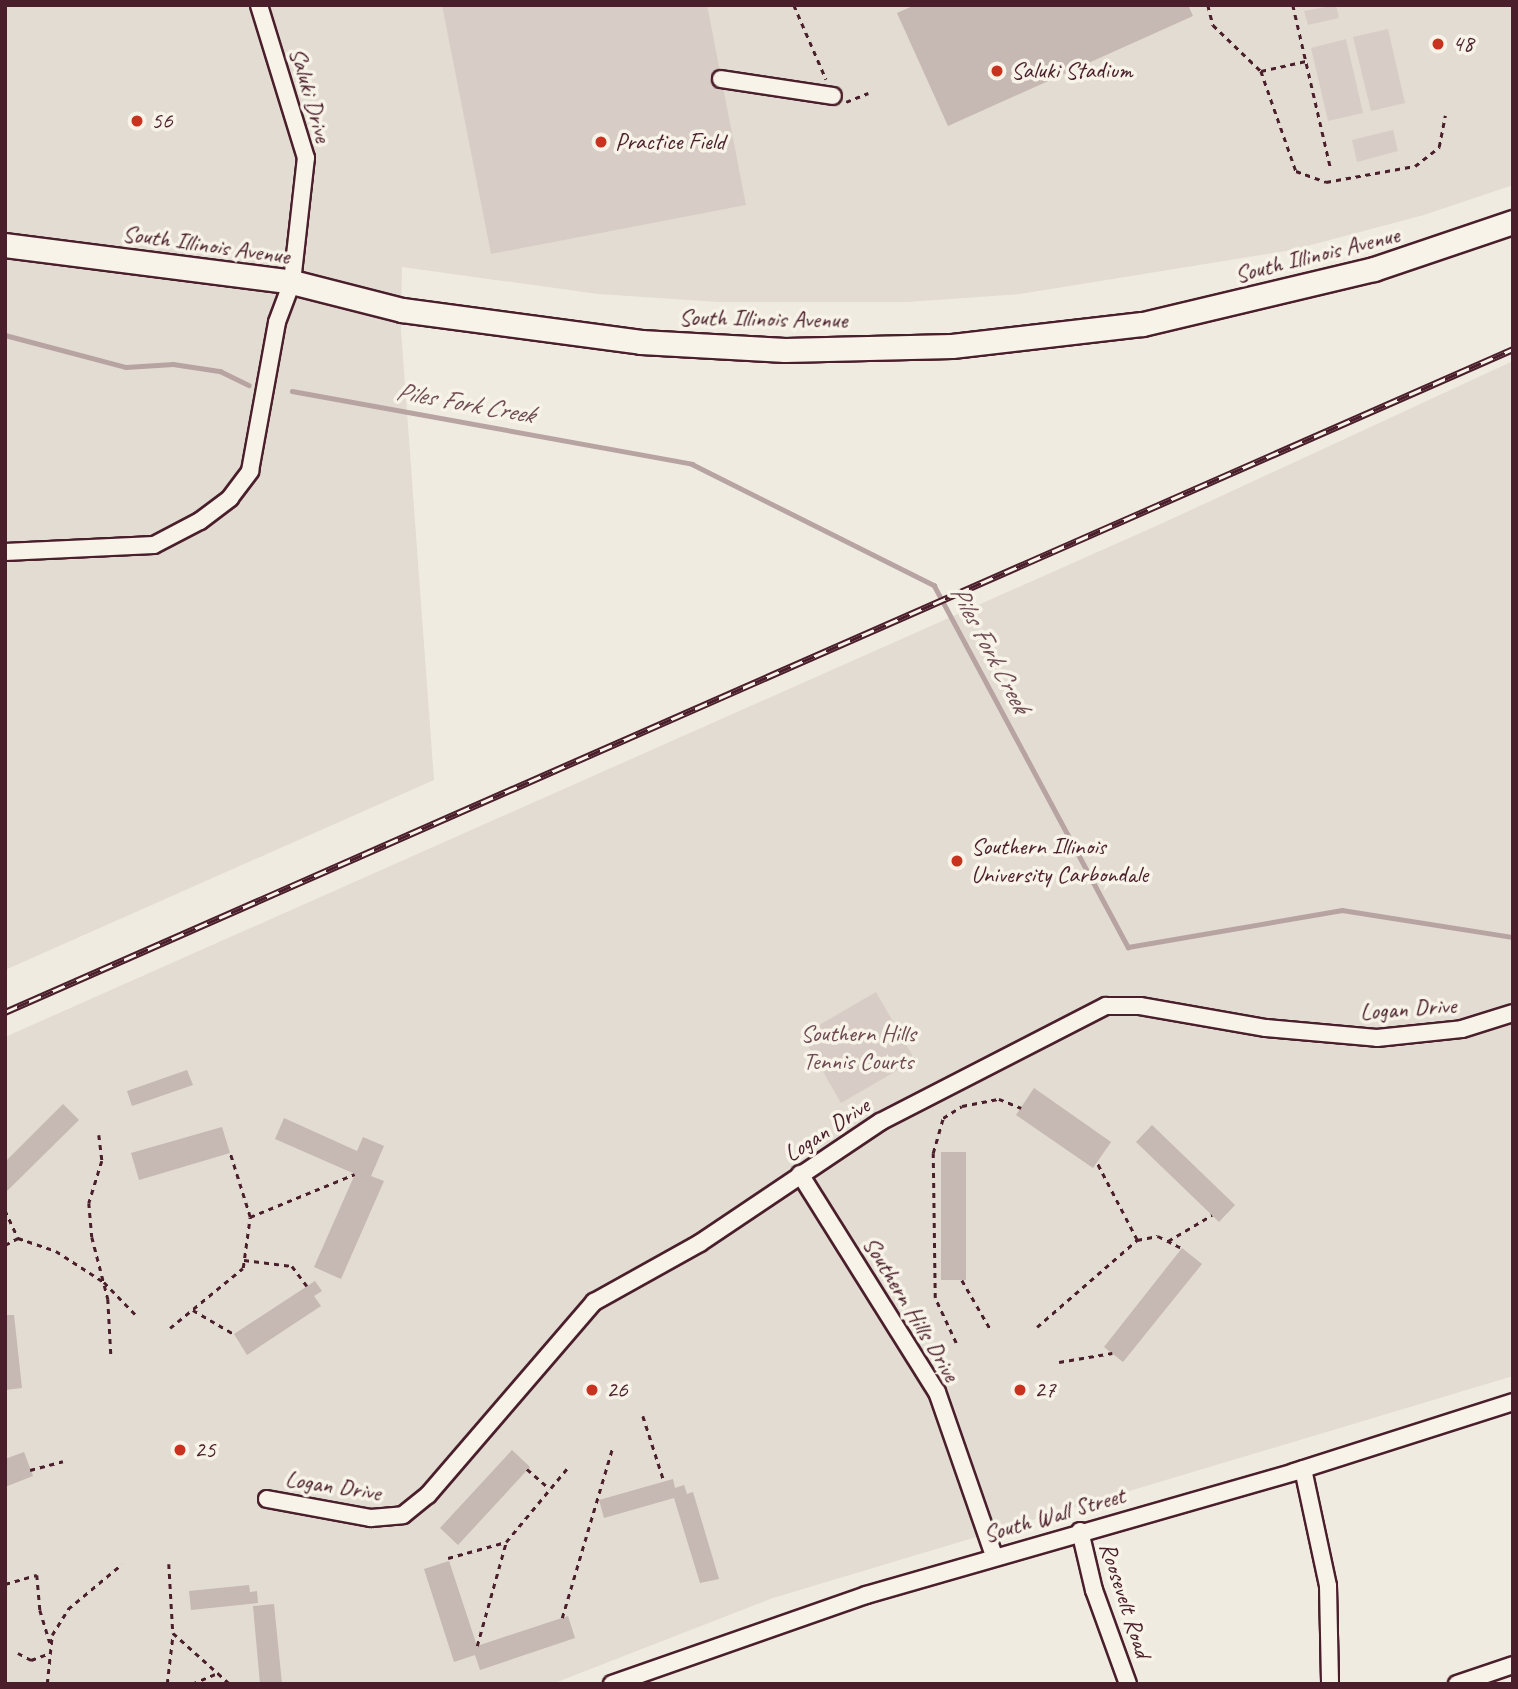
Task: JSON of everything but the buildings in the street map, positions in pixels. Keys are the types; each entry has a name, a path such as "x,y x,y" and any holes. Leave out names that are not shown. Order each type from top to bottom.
{"highway":[{"name":"South Illinois Avenue","path":"5,246 292,282 402,310 641,342 785,350 952,346 1143,324 1374,269 1513,222"}],"street":[{"name":"Saluki Drive","path":"5,552 155,545 200,522 230,498 250,471 260,432 277,323 292,282 305,199 306,158 259,5"},
{"path":"722,79 833,96"},
{"name":"Logan Drive","path":"267,1499 371,1518 403,1515 428,1495 594,1302 700,1243 880,1122 1106,1006 1140,1006 1266,1028 1377,1038 1462,1029 1513,1013"},
{"name":"Southern Hills Drive","path":"800,1174 937,1392 994,1556"},
{"name":"South Wall Street","path":"612,1684 866,1595 1080,1531 1303,1469 1513,1402"},
{"path":"1303,1469 1328,1586 1330,1684"},
{"name":"Roosevelt Road","path":"1080,1531 1094,1591 1128,1684"},
{"path":"1457,1684 1513,1665"}],"path":[{"path":"794,5 838,106 868,93"},
{"path":"1208,5 1213,25 1261,71 1296,171 1326,182 1415,166 1439,147 1445,116"},
{"path":"1293,5 1331,170"},
{"path":"1261,71 1306,61"},
{"path":"956,1343 935,1298 933,1153 943,1118 962,1106 999,1099 1021,1108"},
{"path":"99,1135 102,1161 89,1203 104,1282 111,1354"},
{"path":"170,1328 243,1268 250,1217 230,1153"},
{"path":"1097,1163 1137,1240"},
{"path":"250,1217 355,1174"},
{"path":"5,1210 18,1238 56,1251 104,1282 135,1314"},
{"path":"1168,1241 1212,1215"},
{"path":"1037,1327 1137,1240 1158,1236 1182,1248"},
{"path":"5,1245 18,1238"},
{"path":"244,1260 292,1266 307,1286"},
{"path":"962,1280 992,1332"},
{"path":"192,1310 234,1334"},
{"path":"1059,1362 1112,1353"},
{"path":"643,1416 664,1481"},
{"path":"562,1618 612,1449"},
{"path":"30,1470 63,1461"},
{"path":"477,1646 506,1542 569,1466"},
{"path":"527,1469 550,1489"},
{"path":"448,1558 506,1542"},
{"path":"47,1684 52,1635 68,1609 122,1564"},
{"path":"167,1684 173,1633 169,1564"},
{"path":"5,1584 37,1575 40,1610 51,1646"},
{"path":"173,1633 215,1674 230,1684"},
{"path":"18,1653 31,1660 51,1653"},
{"path":"192,1684 215,1674"}],"shaded area":[{"path":"5,5 1513,5 1513,185 1424,215 1292,250 1020,294 908,302 718,302 598,294 402,267 401,330 434,780 5,970"},
{"name":"Southern Illinois University Carbondale","path":"1513,361 1513,1376 773,1598 552,1684 5,1684 5,1037 1165,522"}],"green space":[{"name":"Practice Field","path":"442,5 707,5 746,205 491,254"},
{"path":"1336,5 1339,18 1308,25 1304,11"},
{"path":"1388,29 1405,103 1371,111 1353,37"},
{"path":"1346,39 1363,113 1328,121 1311,48"},
{"path":"1393,130 1398,151 1357,162 1352,140"},
{"name":"Southern Hills Tennis Courts","path":"876,992 915,1060 841,1103 802,1035"}],"waterway":[{"name":"Piles Fork Creek","path":"5,335 126,367 173,364 220,371 249,385"},
{"name":"Piles Fork Creek","path":"292,391 692,464 934,585 1128,947 1342,910 1513,937"}],"railway":[{"path":"5,1012 1513,349"}],"place":[{"name":"48","path":"1438,44"},
{"name":"Saluki Stadium","path":"997,71"},
{"name":"56","path":"137,121"},
{"name":"Practice Field","path":"601,142"},
{"name":"Southern Illinois University Carbondale","path":"957,861"},
{"name":"26","path":"592,1390"},
{"name":"27","path":"1020,1390"},
{"name":"25","path":"180,1450"}]}
